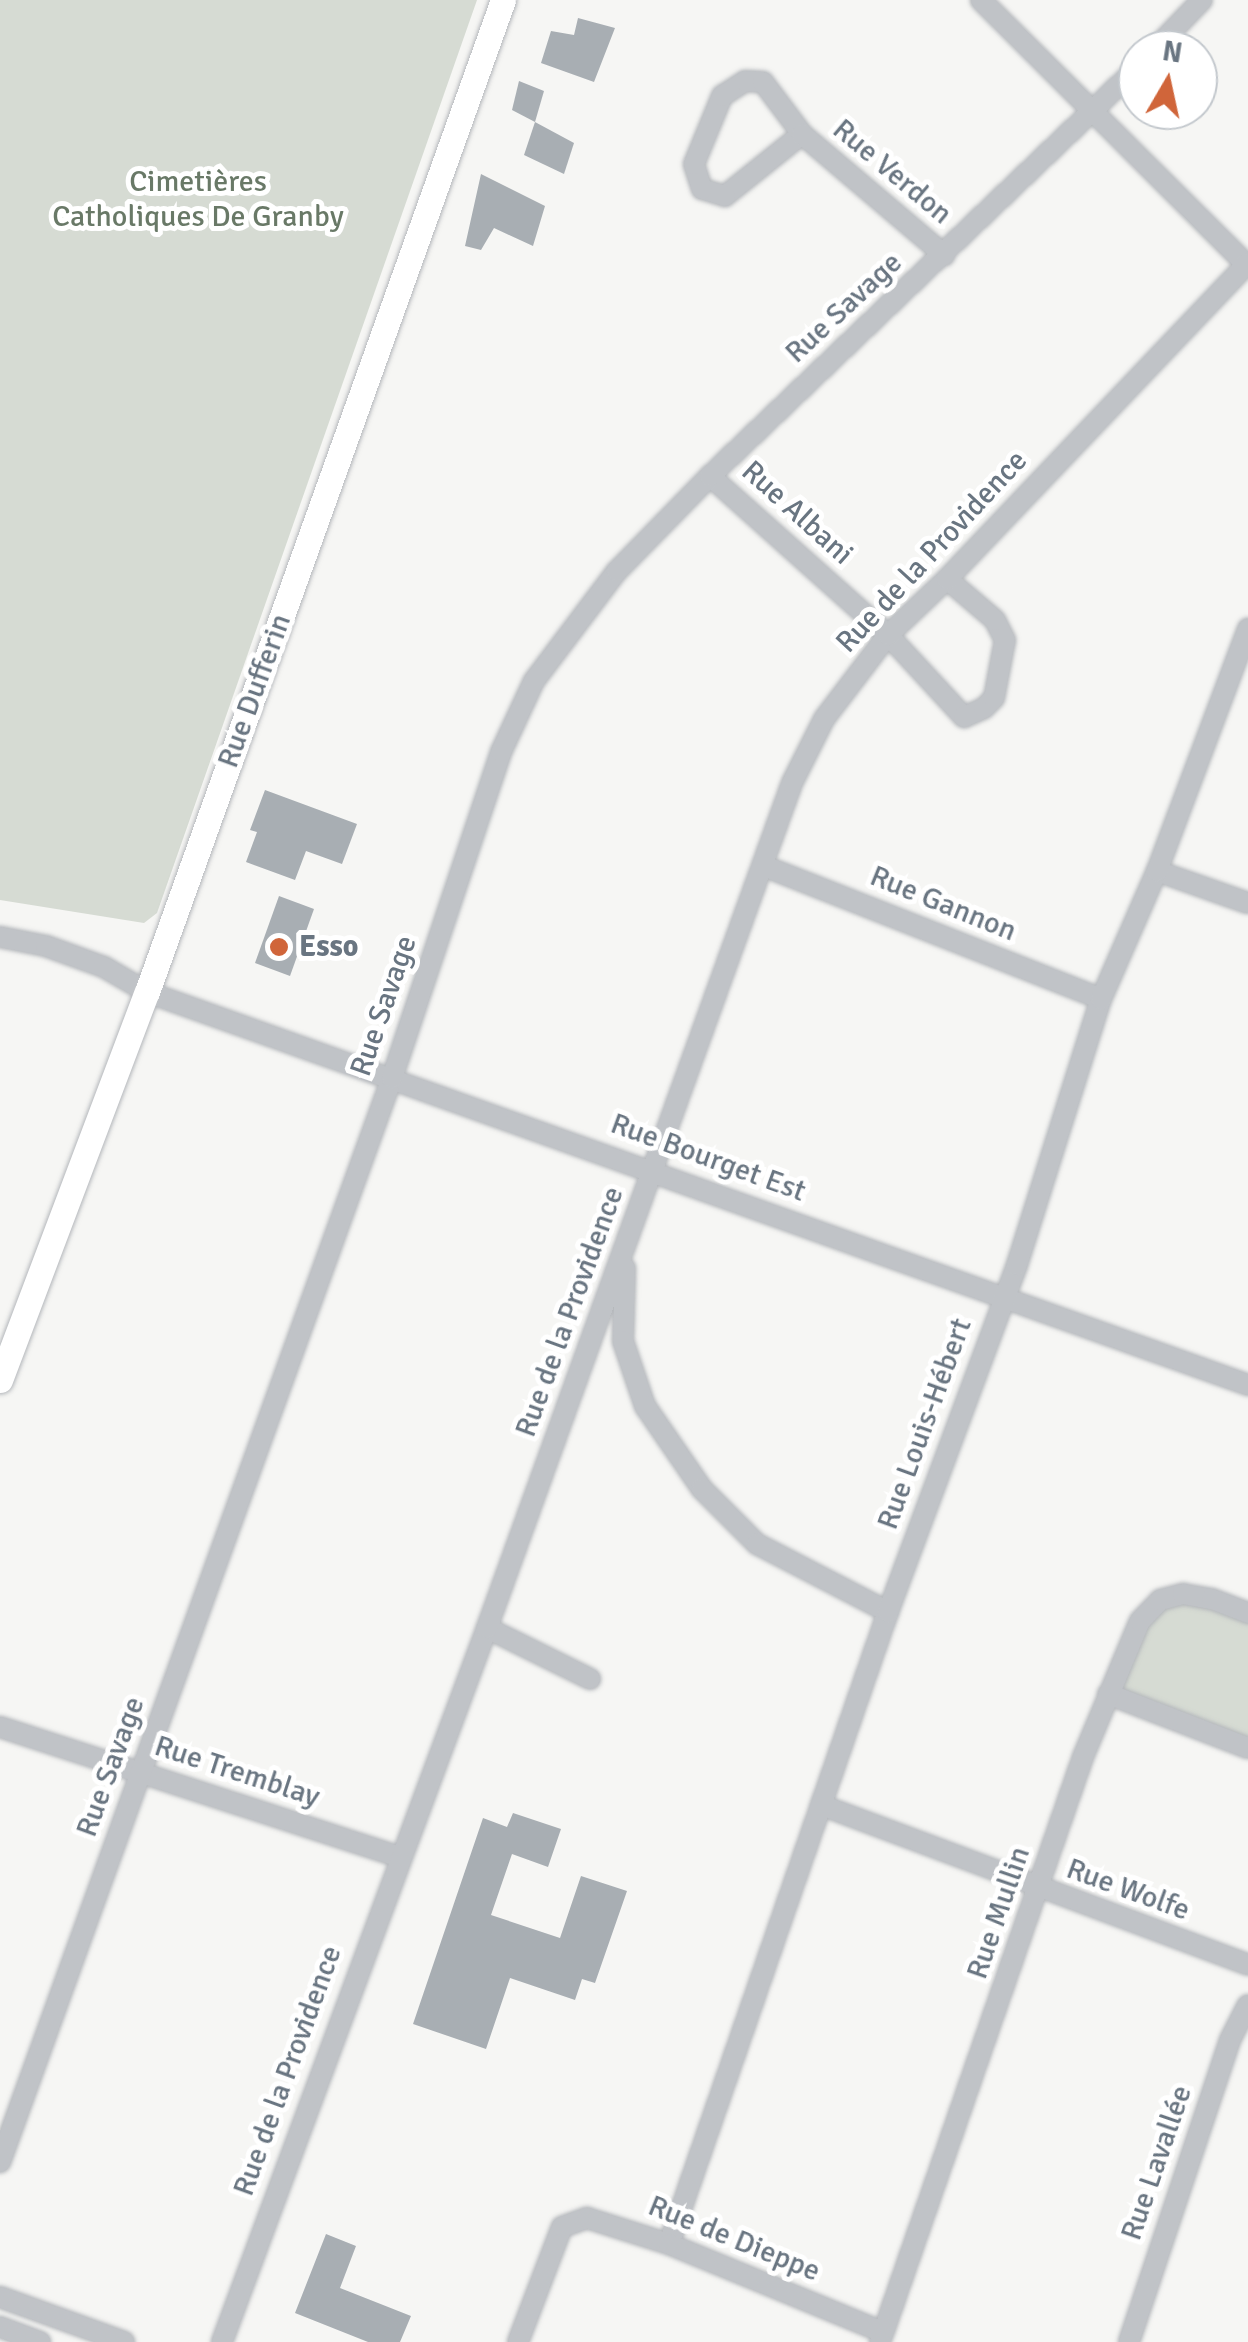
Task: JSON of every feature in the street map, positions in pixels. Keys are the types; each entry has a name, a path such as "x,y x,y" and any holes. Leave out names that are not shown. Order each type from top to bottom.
{"main road":[{"name":"Rue Dufferin","path":"0,1380 147,992 503,0"}],"street":[{"path":"980,0 1248,264"},
{"path":"1173,30 1202,0"},
{"name":"Rue Verdon","path":"802,134 725,196 702,189 694,164 722,96 745,81 763,82 802,134 944,255"},
{"name":"Rue Savage","path":"0,2162 392,1078 500,752 534,681 617,571 710,476 1118,88"},
{"name":"Rue de la Providence","path":"222,2342 398,1856 487,1628 792,783 824,719 888,635 947,579 1248,264"},
{"name":"Rue Albani","path":"710,476 888,635 954,711 964,717 984,708 998,685 1005,640 995,620 947,579"},
{"name":"Rue Louis-Hébert","path":"669,2244 888,1612 1004,1298 1101,999 1156,870 1248,629"},
{"name":"Rue Gannon","path":"764,866 1101,999"},
{"path":"1156,870 1248,904"},
{"name":"Rue Bourget Est","path":"0,937 46,946 104,967 147,992 1248,1385"},
{"path":"625,1249 624,1341 645,1406 702,1490 757,1544 888,1612"},
{"name":"Rue Mullin","path":"882,2337 1108,1694 1140,1621 1160,1600 1198,1596 1248,1613"},
{"path":"487,1628 590,1679"},
{"path":"1108,1694 1248,1748"},
{"name":"Rue Tremblay","path":"0,1727 398,1856"},
{"name":"Rue Wolfe","path":"821,1805 1248,1965"},
{"name":"Rue Lavallée","path":"1129,2342 1230,2040 1248,2005"},
{"name":"Rue de Dieppe","path":"518,2342 562,2227 574,2220 604,2220 669,2244 882,2337"},
{"path":"0,2297 124,2342"},
{"path":"0,2327 40,2342"}],"green space":[{"name":"Cimetières Catholiques De Granby","path":"0,0 477,0 157,913 144,923 0,900"},
{"path":"1172,1590 1248,1607 1248,1739 1112,1686 1135,1612"}],"building":[{"path":"578,18 615,28 594,82 541,63 551,31 574,35"},
{"path":"519,81 544,91 535,122 512,110"},
{"path":"535,122 574,143 564,174 524,155"},
{"path":"481,174 545,206 533,246 494,228 481,250 465,246"},
{"path":"265,790 357,824 342,864 306,851 295,880 246,862 257,832 250,830"},
{"path":"279,896 314,909 290,976 255,963"},
{"path":"513,1813 561,1829 548,1867 512,1854 491,1915 560,1938 581,1876 627,1891 595,1983 582,1979 575,2000 510,1978 486,2049 413,2024 483,1818 507,1827"},
{"path":"326,2234 356,2246 340,2288 411,2316 400,2342 368,2342 295,2313"}],"place":[{"name":"Esso","path":"279,947"}]}
